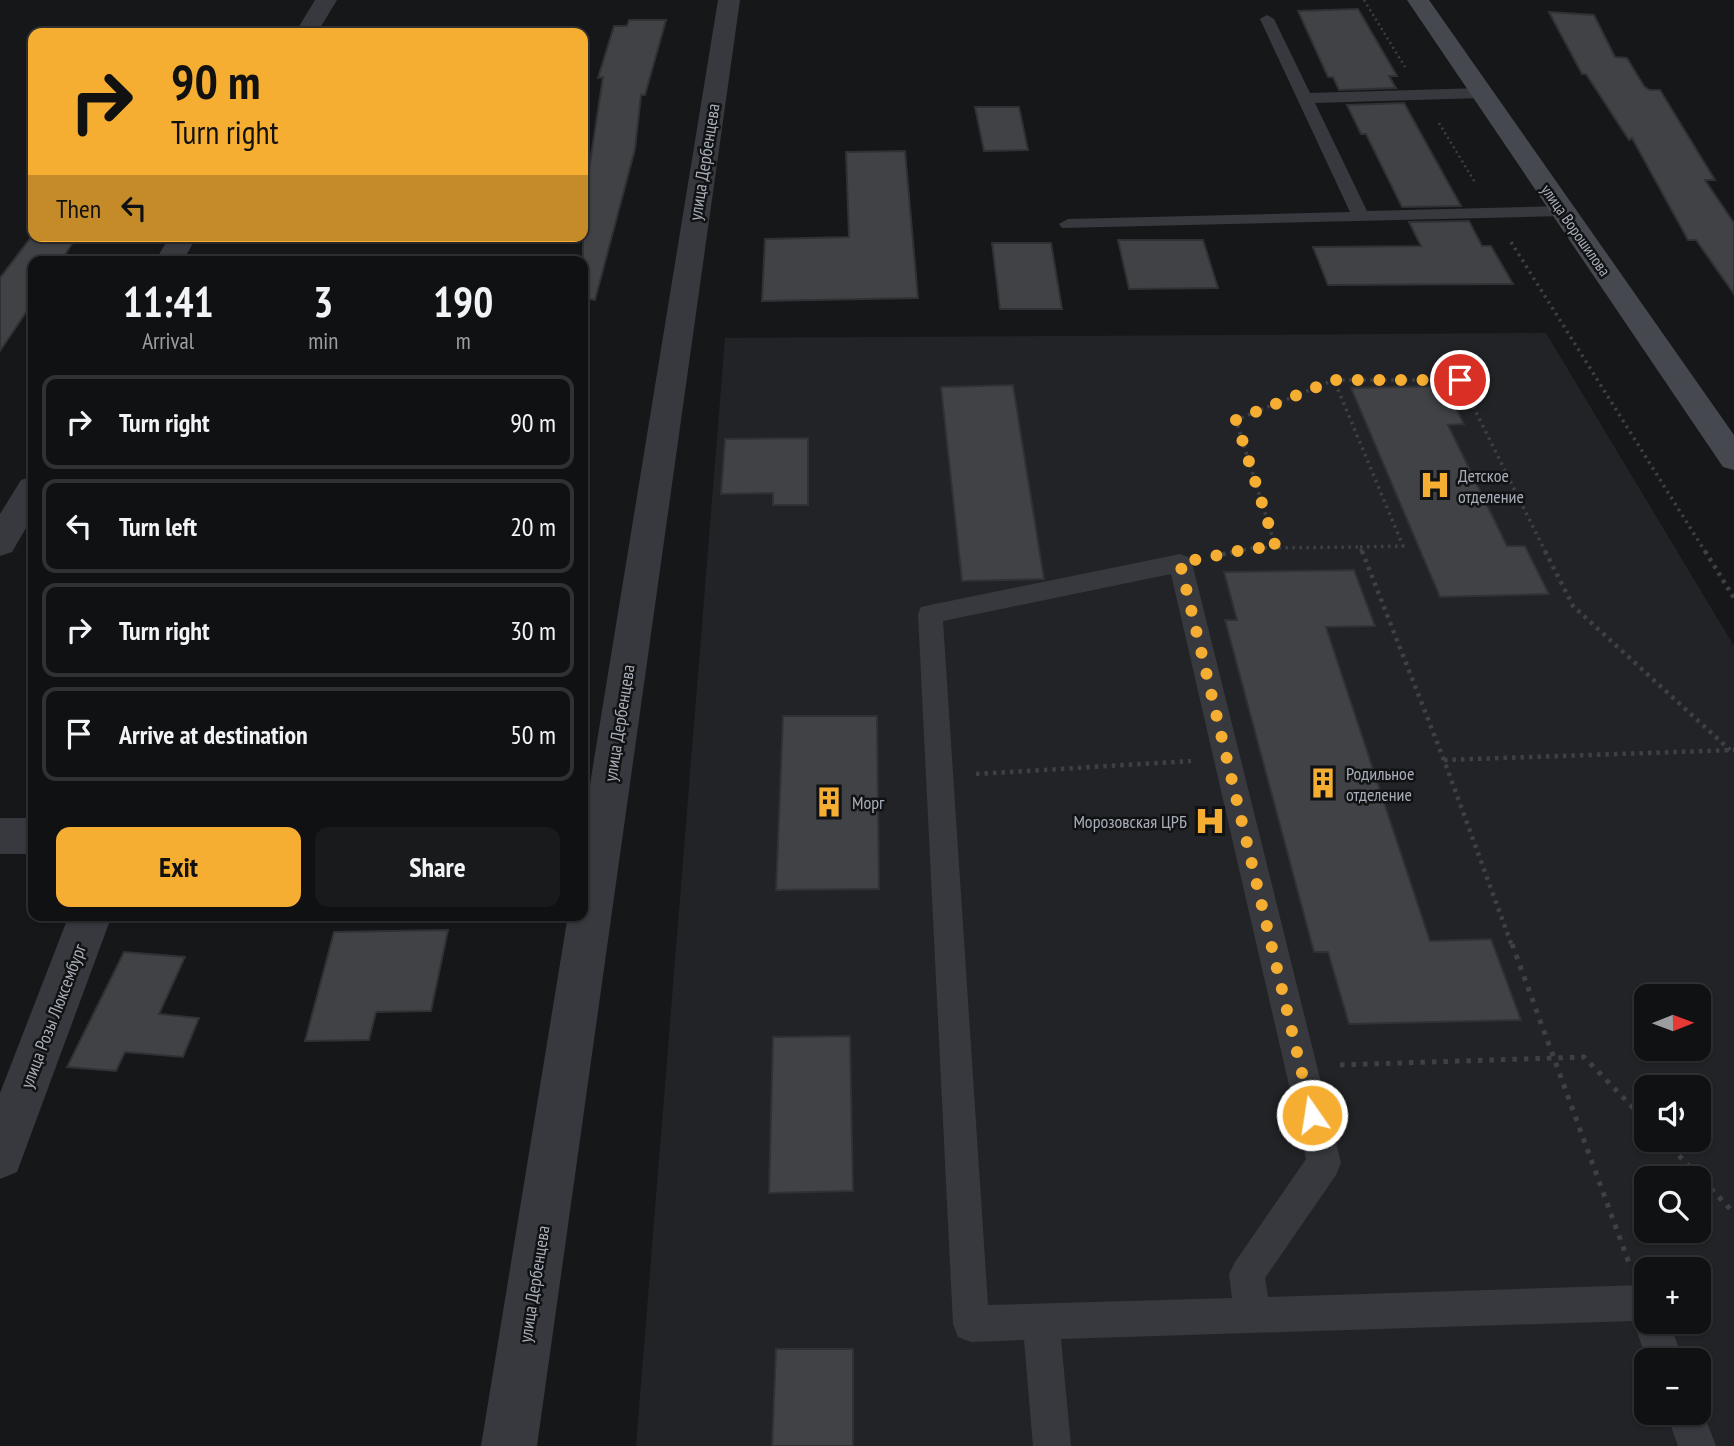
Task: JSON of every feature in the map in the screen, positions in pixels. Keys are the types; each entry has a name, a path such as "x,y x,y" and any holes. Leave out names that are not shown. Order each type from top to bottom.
{"main road":[{"name":"улица Ворошилова","path":"1418,0 1734,460"}],"street":[{"path":"309,28 326,0"},
{"name":"улица Дербенцева","path":"588,863 729,0"},
{"path":"0,543 28,496"},
{"path":"0,836 28,836"},
{"name":"улица Розы Люксембург","path":"0,1155 90,921"},
{"name":"улица Дербенцева","path":"509,1446 580,921"}],"lane":[{"path":"1267,19 1361,217"},
{"path":"1304,98 1482,93"},
{"path":"1068,224 1563,211"},
{"path":"1252,1316 1247,1275 1324,1163 1180,563 930,614 971,1324 1252,1316 1634,1311"},
{"path":"1041,1322 1052,1446"},
{"path":"1690,1425 1697,1446"}],"path":[{"path":"1364,0 1493,214 1734,598"},
{"path":"1180,563 1252,548 1403,546 1334,380"},
{"path":"1276,548 1236,420 1334,380 1460,380 1573,606 1732,750"},
{"path":"1360,547 1444,760 1634,1276"},
{"path":"1444,760 1732,750"},
{"path":"939,776 1227,759"},
{"path":"1301,1066 1584,1057 1634,1109"},
{"path":"1675,1152 1734,1213"}],"shaded area":[{"name":"Морозовская ЦРБ","path":"1546,333 1734,646 1734,1446 636,1446 725,338"}],"building":[{"path":"1358,9 1397,76 1389,76 1396,88 1339,90 1333,77 1328,77 1298,11"},
{"path":"1549,12 1594,15 1615,57 1627,58 1649,90 1660,90 1715,180 1705,180 1734,223 1734,294 1696,240 1688,240 1632,138 1629,140 1586,74 1582,74"},
{"path":"629,20 666,20 645,95 641,95 635,149 595,300 588,299 588,256 583,256 583,242 588,242 588,176 603,77 598,78 614,26 627,26"},
{"path":"1404,103 1461,206 1402,207 1366,134 1361,134 1347,105"},
{"path":"975,107 1019,107 1028,150 984,151"},
{"path":"905,151 918,298 762,301 765,239 849,237 846,152"},
{"path":"1469,221 1482,246 1491,246 1513,284 1328,285 1313,247 1421,246 1409,222"},
{"path":"1118,240 1203,240 1218,288 1129,289"},
{"path":"28,241 73,242 64,256 28,256 28,309 0,351 0,278"},
{"path":"992,243 1051,243 1062,309 1000,309"},
{"path":"1013,385 1044,579 962,581 941,387"},
{"name":"Детское отделение","path":"1445,386 1464,424 1448,425 1507,546 1525,546 1549,594 1440,597 1351,388"},
{"path":"808,438 808,505 773,505 773,493 721,494 725,439"},
{"name":"Родильное отделение","path":"1354,570 1375,626 1326,627 1430,941 1491,939 1521,1020 1349,1024 1328,952 1314,952 1225,620 1237,620 1224,572"},
{"name":"Морг","path":"783,716 877,716 879,889 776,890"},
{"path":"448,930 431,1011 376,1012 369,1040 305,1041 334,932"},
{"path":"124,952 185,957 159,1014 199,1018 183,1057 125,1052 116,1071 67,1067"},
{"path":"850,1036 853,1191 769,1193 773,1037"},
{"path":"776,1349 853,1349 853,1446 772,1446"}],"place":[{"name":"Детское отделение","path":"1435,485"},
{"name":"Родильное отделение","path":"1323,783"},
{"name":"Морг","path":"829,802"},
{"name":"Морозовская ЦРБ","path":"1210,821"}],"route":[{"path":"1312,1115 1180,563 1252,548 1276,548 1236,420 1334,380 1460,380"}]}
